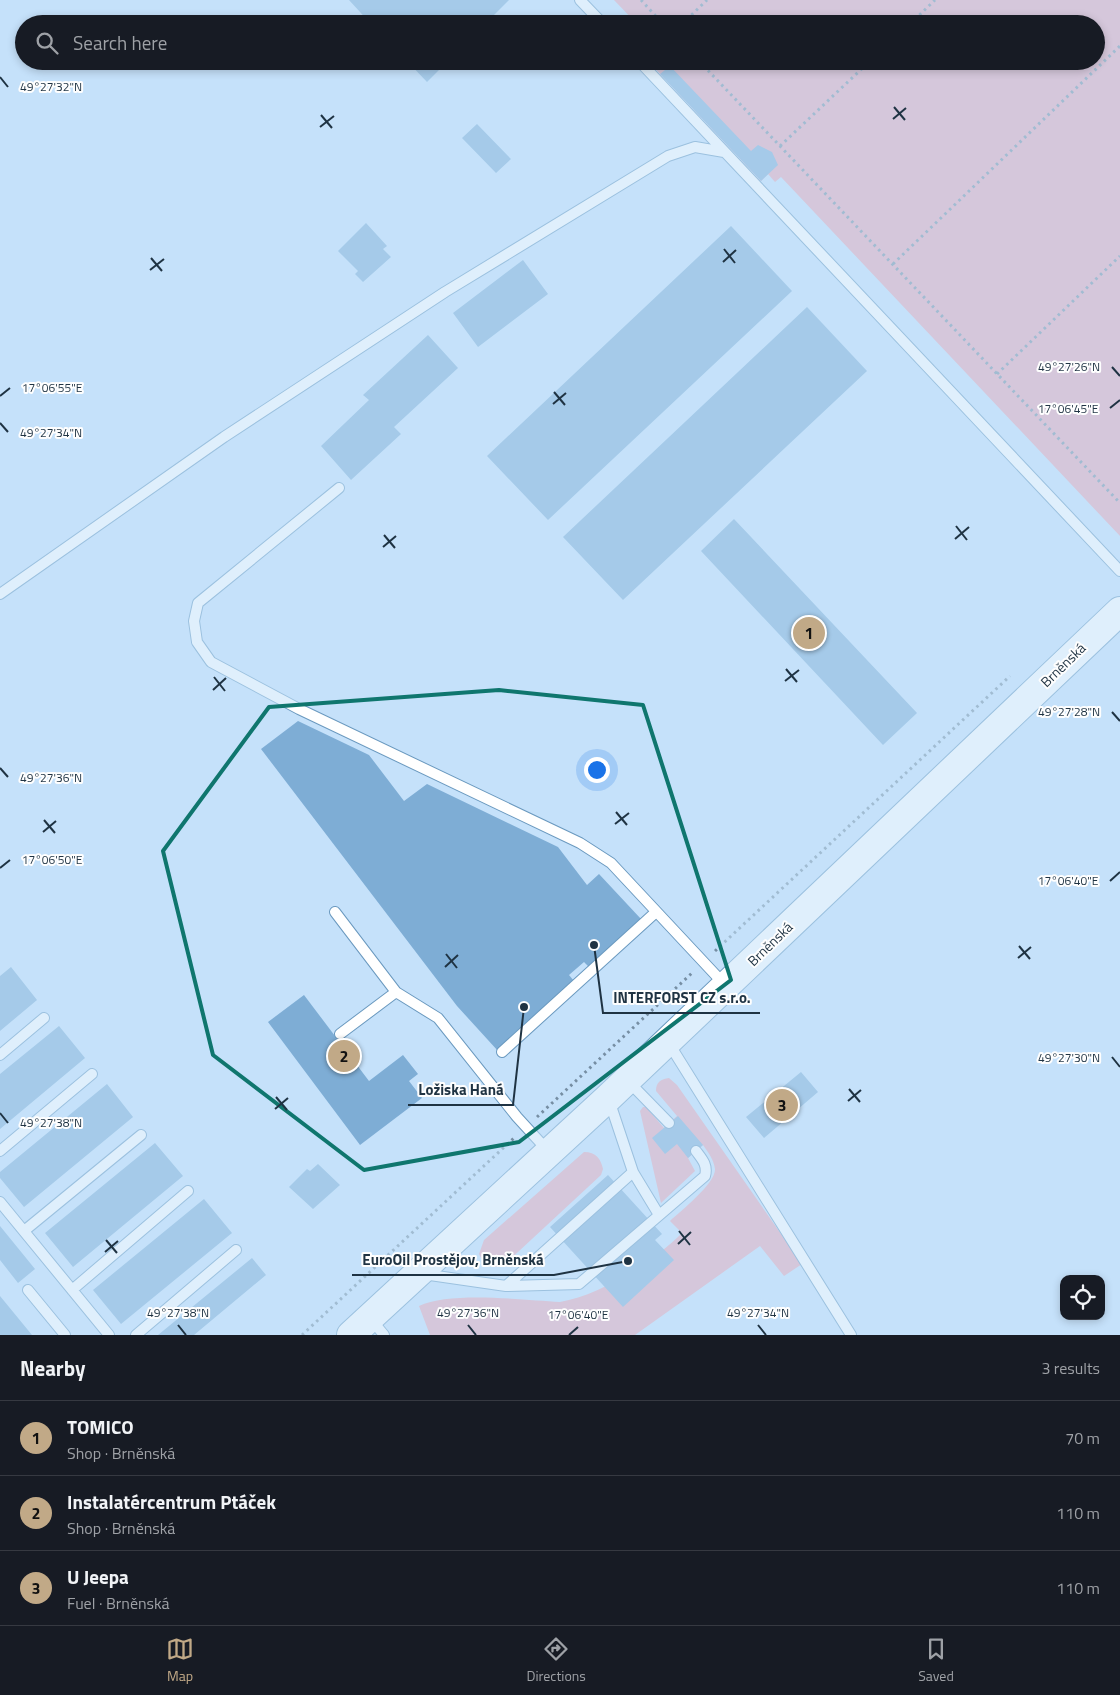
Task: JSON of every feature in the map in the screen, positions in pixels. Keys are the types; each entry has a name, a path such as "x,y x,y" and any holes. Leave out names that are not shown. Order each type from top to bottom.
{"main road":[{"name":"Brněnská","path":"368,1329 418,1273 617,1089 1120,611"}],"lane":[{"path":"580,0 594,15"},
{"path":"647,70 1120,571"},
{"path":"0,594 224,436 445,292 668,156 695,147 724,152"},
{"path":"339,488 198,603 194,621 198,642 211,662 299,709 580,843 611,864 725,986"},
{"path":"335,912 396,992 438,1018 517,1117 550,1152"},
{"path":"502,1052 656,912"},
{"path":"340,1034 396,992"},
{"path":"0,1054 44,1018"},
{"path":"667,1041 851,1335"},
{"path":"0,1152 92,1074"},
{"path":"617,1089 669,1123"},
{"path":"617,1089 634,1172 660,1215"},
{"path":"24,1231 141,1135"},
{"path":"418,1273 506,1286 579,1284 705,1176 707,1170 696,1151"},
{"path":"506,1286 634,1172"},
{"path":"72,1290 188,1191"},
{"path":"0,1202 108,1335"},
{"path":"136,1335 236,1250"},
{"path":"28,1290 65,1335"}],"path":[{"path":"641,0 655,15"},
{"path":"691,15 707,0"},
{"path":"919,15 935,0"},
{"path":"1105,60 1120,46"},
{"path":"708,70 1120,503"},
{"path":"780,146 860,70"},
{"path":"893,264 1095,70"},
{"path":"997,374 1120,256"}],"highlighted area":[{"path":"499,690 643,705 731,980 519,1142 364,1170 213,1055 163,851 269,707"}],"shaded area":[{"path":"614,0 1120,0 1120,536 781,177 775,182 768,174 761,181 656,70 1105,70 1105,15 628,15"},
{"path":"669,1078 677,1085 802,1264 784,1276 760,1246 635,1335 430,1335 419,1306 432,1301 467,1298 507,1298 560,1302 576,1298 626,1276 656,1255 682,1233 670,1221 704,1189 714,1175 715,1169 709,1153 703,1145 688,1158 695,1171 661,1203 640,1111 643,1107 646,1107 664,1128 677,1116 656,1091 659,1082"},
{"path":"584,1152 592,1153 599,1159 603,1169 601,1175 505,1264 493,1267 487,1264 479,1254 484,1240"}],"building":[{"path":"349,0 509,0 494,15 363,15"},
{"path":"416,70 439,70 427,82"},
{"path":"665,70 674,70 751,151 758,145 772,152 778,165 761,181 660,74"},
{"path":"477,124 511,159 496,173 462,138"},
{"path":"366,223 387,246 383,249 391,257 363,282 355,274 358,271 338,251"},
{"path":"731,226 792,291 548,520 487,456"},
{"path":"523,260 548,294 478,347 453,313"},
{"path":"807,307 867,371 623,600 563,537"},
{"path":"428,335 458,368 394,427 401,434 351,480 321,446 369,400 363,395"},
{"path":"734,519 917,713 883,745 701,551"},
{"path":"298,721 369,755 404,801 427,784 558,847 587,885 599,874 641,919 589,967 584,962 569,975 574,981 498,1051 457,1006 261,749"},
{"path":"11,967 37,1000 0,1031 0,976"},
{"path":"304,995 369,1081 403,1055 418,1074 409,1081 422,1098 360,1145 268,1022"},
{"path":"59,1026 85,1058 0,1129 0,1074"},
{"path":"801,1072 818,1092 764,1138 746,1117"},
{"path":"107,1084 133,1117 24,1207 0,1178 0,1172"},
{"path":"678,1116 703,1145 688,1158 677,1144 665,1154 652,1138"},
{"path":"155,1143 183,1176 73,1267 45,1233"},
{"path":"318,1164 340,1185 313,1209 289,1187 307,1169 310,1171"},
{"path":"608,1175 662,1234 655,1240 674,1260 623,1307 550,1227"},
{"path":"204,1199 232,1233 121,1324 93,1290"},
{"path":"0,1226 35,1269 18,1283 0,1260"},
{"path":"252,1258 266,1275 194,1335 158,1335"},
{"path":"0,1296 32,1335 0,1335"}],"place":[{"name":"TOMICO","path":"809,633"},
{"name":"INTERFORST CZ s.r.o.","path":"594,945"},
{"name":"Ložiska Haná","path":"524,1007"},
{"name":"Instalatércentrum Ptáček","path":"344,1056"},
{"name":"U Jeepa","path":"782,1105"},
{"name":"EuroOil Prostějov, Brněnská","path":"628,1261"}]}
